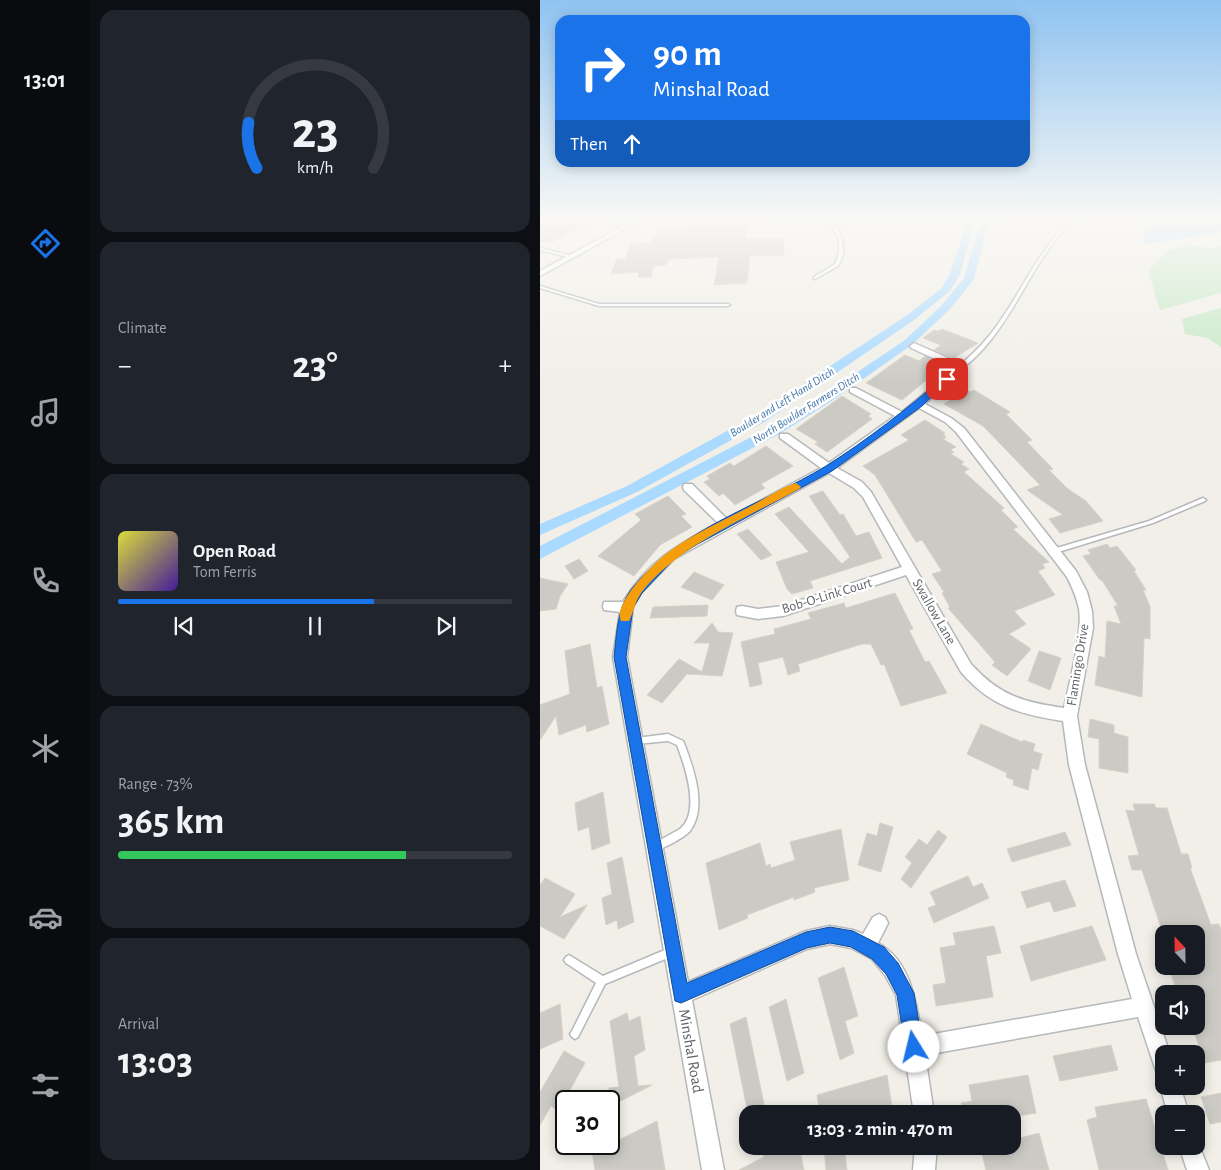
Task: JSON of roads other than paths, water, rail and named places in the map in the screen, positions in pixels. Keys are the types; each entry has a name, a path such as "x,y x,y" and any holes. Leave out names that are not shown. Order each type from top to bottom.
{"street":[{"path":"609,606 627,607 638,590 670,556 829,468 919,404 961,367 914,346"},
{"path":"853,390 902,416"},
{"name":"Flamingo Drive","path":"919,404 948,420 960,430 1078,583 1086,611 1086,628 1070,716 1078,765 1127,954 1157,1045"},
{"name":"Swallow Lane","path":"784,436 829,468 858,485 868,495 974,679 991,694 1018,707 1070,716"},
{"path":"688,487 726,525"},
{"name":"Bob-O-Link Court","path":"742,611 758,614 783,610 910,569"},
{"name":"Minshal Road","path":"627,607 620,657 713,1170"},
{"path":"866,946 879,923"},
{"path":"681,995 806,940 830,935 853,939 878,953 892,968 905,993 923,1105"},
{"path":"914,1047 1144,1006"},
{"path":"924,1170 925,1155"},
{"path":"1193,1155 1198,1170"}],"lane":[{"path":"815,278 821,275"},
{"path":"961,367 989,342 1002,319 1009,313 1019,291 1030,275"},
{"path":"540,287 599,305 728,304"},
{"path":"1055,551 1151,522 1203,500"},
{"path":"635,742 668,737 680,743 690,769 694,796 693,811 687,828 654,848"},
{"path":"575,1034 602,981 673,951"},
{"path":"569,960 602,981"}],"waterway":[{"name":"Boulder and Left Hand Ditch","path":"540,530 632,489 761,418 910,318 945,291 955,275"},
{"name":"North Boulder Farmers Ditch","path":"540,553 776,430 832,395 909,342 946,307 969,279 970,275"}]}
